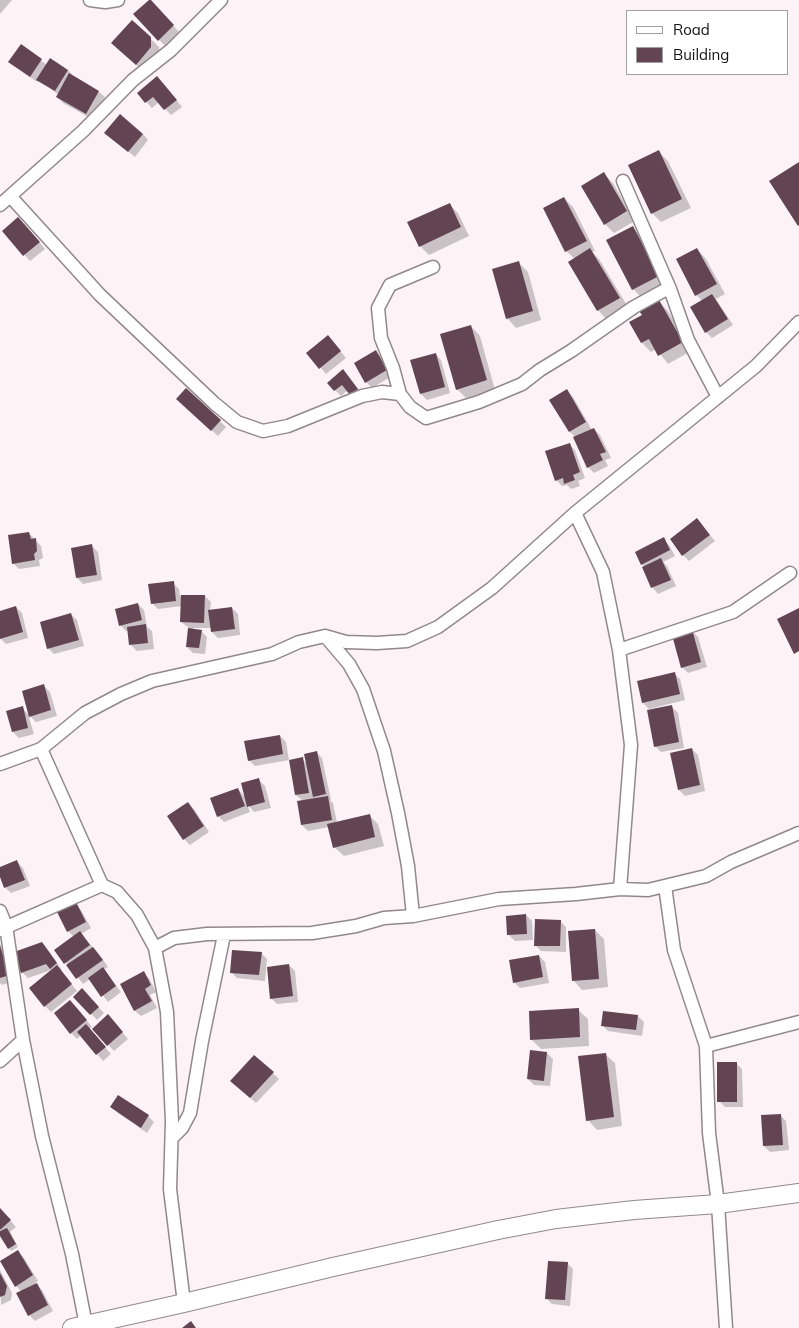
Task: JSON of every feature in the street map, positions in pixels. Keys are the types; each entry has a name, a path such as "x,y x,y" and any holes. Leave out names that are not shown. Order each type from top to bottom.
{"main road":[{"path":"79,1326 184,1303 333,1266 556,1219 634,1210 718,1204 799,1193"}],"street":[{"path":"90,0 105,2 118,0"},
{"path":"0,206 83,131 133,80 171,50 221,0"},
{"path":"623,181 670,289 688,340 718,397"},
{"path":"10,196 100,295 214,403 237,422 263,431 288,426 362,396 382,392 400,394"},
{"path":"433,267 390,285 378,308 381,338 393,368 400,394 410,407 426,418 478,402 522,384 634,307 670,289"},
{"path":"0,764 40,748 85,713 121,694 152,681 272,654 300,642 325,636 346,642 377,643 407,641 438,627 492,588 576,513 756,366 799,322"},
{"path":"576,513 603,572 619,650 631,745 620,889"},
{"path":"619,650 733,612 790,573"},
{"path":"325,636 349,664 363,690 384,751 408,866 413,916"},
{"path":"40,748 102,885 117,892 137,915 155,948 167,1012 172,1121 170,1189 184,1303"},
{"path":"155,948 174,938 207,934 312,934 356,926 384,918 413,916 499,899 620,889 648,890 706,876 731,862 799,833"},
{"path":"3,928 102,885"},
{"path":"665,886 674,950 706,1046 709,1133 718,1204 726,1328"},
{"path":"0,911 42,1136 72,1254 79,1326"},
{"path":"172,1138 182,1128 190,1113 202,1041 224,935"},
{"path":"706,1046 799,1022"},
{"path":"0,1061 23,1040"}],"building":[{"path":"149,0 174,25 158,41 133,14"},
{"path":"132,20 151,37 151,47 136,65 111,43"},
{"path":"21,44 42,59 30,77 8,62"},
{"path":"50,58 68,70 55,91 36,80"},
{"path":"69,73 99,91 86,114 56,97"},
{"path":"157,76 177,100 164,110 153,97 145,103 137,93"},
{"path":"120,114 143,134 128,152 104,133"},
{"path":"659,150 682,199 651,214 628,165"},
{"path":"799,162 799,225 798,226 769,181"},
{"path":"604,172 627,211 604,225 581,186"},
{"path":"564,197 587,241 565,252 543,208"},
{"path":"450,203 461,227 419,247 407,222"},
{"path":"18,217 40,242 23,256 2,231"},
{"path":"633,226 659,276 632,290 606,240"},
{"path":"590,248 620,298 597,311 568,262"},
{"path":"697,248 717,284 695,296 676,259"},
{"path":"519,261 533,311 506,319 492,269"},
{"path":"712,294 728,319 705,333 690,307"},
{"path":"659,300 683,342 658,356 649,339 641,343 629,322 642,315 639,311"},
{"path":"471,325 487,380 456,390 440,334"},
{"path":"328,335 341,351 319,369 306,353"},
{"path":"376,350 387,370 365,383 354,363"},
{"path":"436,353 445,387 420,394 410,360"},
{"path":"343,369 358,389 350,395 342,385 334,391 327,383"},
{"path":"186,388 221,420 211,431 176,399"},
{"path":"567,389 586,422 569,432 549,400"},
{"path":"594,428 606,452 600,454 603,460 587,468 573,437"},
{"path":"570,443 580,472 573,475 575,480 564,484 563,478 555,481 545,451"},
{"path":"697,518 710,535 682,556 670,539"},
{"path":"29,532 31,539 36,538 37,551 34,554 35,560 12,564 8,535"},
{"path":"664,537 670,550 641,565 635,552"},
{"path":"92,544 97,575 76,578 71,548"},
{"path":"661,558 671,580 651,588 642,567"},
{"path":"174,581 176,601 151,604 148,584"},
{"path":"181,595 205,595 204,623 180,622"},
{"path":"138,603 142,620 119,626 115,609"},
{"path":"16,606 23,632 0,639 0,611"},
{"path":"232,607 235,629 211,632 208,610"},
{"path":"799,608 799,651 794,654 777,619"},
{"path":"71,613 79,640 47,649 40,622"},
{"path":"146,624 148,643 129,645 127,627"},
{"path":"188,628 202,630 199,648 186,647"},
{"path":"692,629 701,662 681,668 672,635"},
{"path":"675,672 680,694 642,703 637,681"},
{"path":"44,684 51,710 29,717 22,691"},
{"path":"672,705 679,742 654,747 647,710"},
{"path":"23,706 28,728 12,732 6,711"},
{"path":"280,735 283,754 248,761 244,741"},
{"path":"692,748 700,785 678,790 670,753"},
{"path":"317,751 326,794 313,797 304,754"},
{"path":"303,757 309,793 295,795 289,760"},
{"path":"259,778 265,802 247,807 241,783"},
{"path":"238,788 245,806 217,817 210,798"},
{"path":"328,796 332,820 301,825 297,801"},
{"path":"188,802 204,826 183,840 167,816"},
{"path":"370,814 375,837 333,848 327,824"},
{"path":"17,860 25,880 4,888 0,877 0,867"},
{"path":"76,902 86,922 67,932 57,912"},
{"path":"526,914 527,934 507,935 506,916"},
{"path":"535,919 561,920 560,946 534,946"},
{"path":"595,929 599,979 572,981 568,931"},
{"path":"80,931 90,945 64,964 54,950"},
{"path":"42,942 57,963 50,969 46,964 21,973 14,952"},
{"path":"0,946 10,975 0,978"},
{"path":"93,947 103,960 76,979 66,965"},
{"path":"232,950 262,952 259,975 230,973"},
{"path":"539,955 543,977 513,983 509,960"},
{"path":"289,964 293,996 270,999 267,967"},
{"path":"57,965 72,984 44,1007 29,988"},
{"path":"103,967 116,986 101,997 88,978"},
{"path":"144,971 151,985 145,989 152,1001 134,1011 120,984"},
{"path":"82,988 99,1007 90,1015 73,997"},
{"path":"70,1000 87,1020 70,1034 54,1013"},
{"path":"579,1008 580,1037 530,1040 529,1011"},
{"path":"603,1011 638,1015 636,1030 601,1026"},
{"path":"108,1014 123,1032 107,1046 92,1029"},
{"path":"86,1024 106,1047 96,1055 77,1032"},
{"path":"530,1050 547,1052 544,1081 527,1079"},
{"path":"606,1053 614,1117 586,1121 578,1056"},
{"path":"254,1055 274,1072 250,1098 230,1081"},
{"path":"717,1062 737,1062 737,1102 717,1102"},
{"path":"118,1095 149,1115 141,1128 110,1107"},
{"path":"781,1114 783,1145 763,1146 761,1115"},
{"path":"0,1208 11,1220 0,1230"},
{"path":"7,1228 16,1244 8,1249 0,1236 0,1231"},
{"path":"18,1250 33,1275 15,1287 0,1261"},
{"path":"548,1261 568,1262 565,1300 545,1299"},
{"path":"0,1273 7,1286 5,1295 0,1297"},
{"path":"37,1283 48,1305 28,1316 16,1293"},
{"path":"191,1321 196,1328 182,1328"}]}
